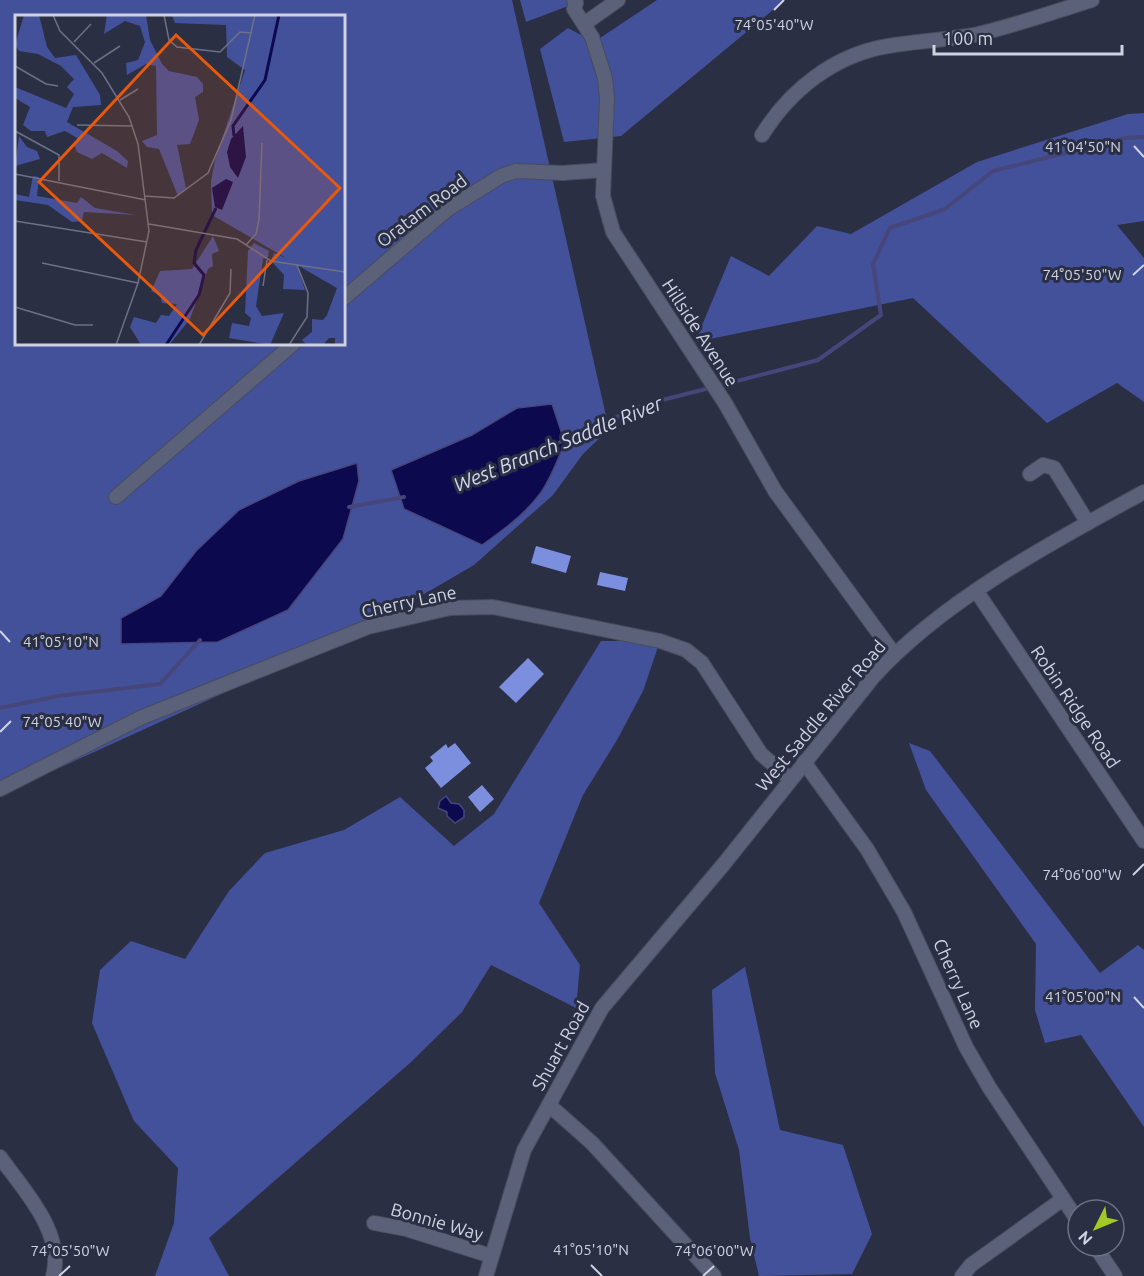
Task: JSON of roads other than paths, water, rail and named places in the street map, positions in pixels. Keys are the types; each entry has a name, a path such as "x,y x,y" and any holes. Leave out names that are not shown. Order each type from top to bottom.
{"street":[{"name":"Hillside Avenue","path":"574,0 576,3 574,9 584,24 600,58 605,78 603,196 613,232 709,379 775,491 894,654"},
{"path":"584,24 618,0"},
{"path":"762,135 786,102 802,87 842,61 887,46 974,35 1092,0"},
{"name":"Oratam Road","path":"345,297 448,209 501,176 516,171 562,173 604,170"},
{"path":"116,497 292,345"},
{"path":"1030,474 1043,465 1054,468 1088,523"},
{"name":"West Saddle River Road","path":"723,865 790,779 894,654 922,630 977,592 1088,523 1144,492"},
{"name":"Robin Ridge Road","path":"977,592 1144,842"},
{"name":"Cherry Lane","path":"0,789 140,718 368,627 450,608 493,607 660,641 686,650 702,663 761,754 790,779"},
{"name":"Cherry Lane","path":"804,762 867,849 913,931 966,1047 989,1087 1066,1203"},
{"name":"Shuart Road","path":"486,1276 524,1150 602,1008 723,865"},
{"path":"549,1105 592,1143 714,1276"},
{"path":"0,1157 45,1223 53,1242 56,1265 53,1276"},
{"path":"962,1276 971,1265 1063,1199"},
{"name":"Bonnie Way","path":"374,1223 406,1229 491,1256"},
{"path":"1103,1258 1114,1276"}],"water":[{"path":"552,404 565,443 550,477 527,509 482,545 404,509 391,470 472,435 517,408"},
{"path":"357,463 359,481 343,539 288,610 218,642 121,644 121,618 161,596 196,551 239,510 299,481"},
{"path":"446,796 451,803 459,804 464,810 464,817 455,823 447,816 447,812 438,808 440,801"}],"waterway":[{"name":"West Branch Saddle River","path":"718,386 818,360 881,315 873,264 890,228 945,209 993,171 1125,138 1144,137"},
{"name":"West Branch Saddle River","path":"560,442 646,404 710,388"},
{"name":"West Branch Saddle River","path":"349,507 404,497"},
{"name":"West Branch Saddle River","path":"0,708 58,696 160,684 200,640"}]}
